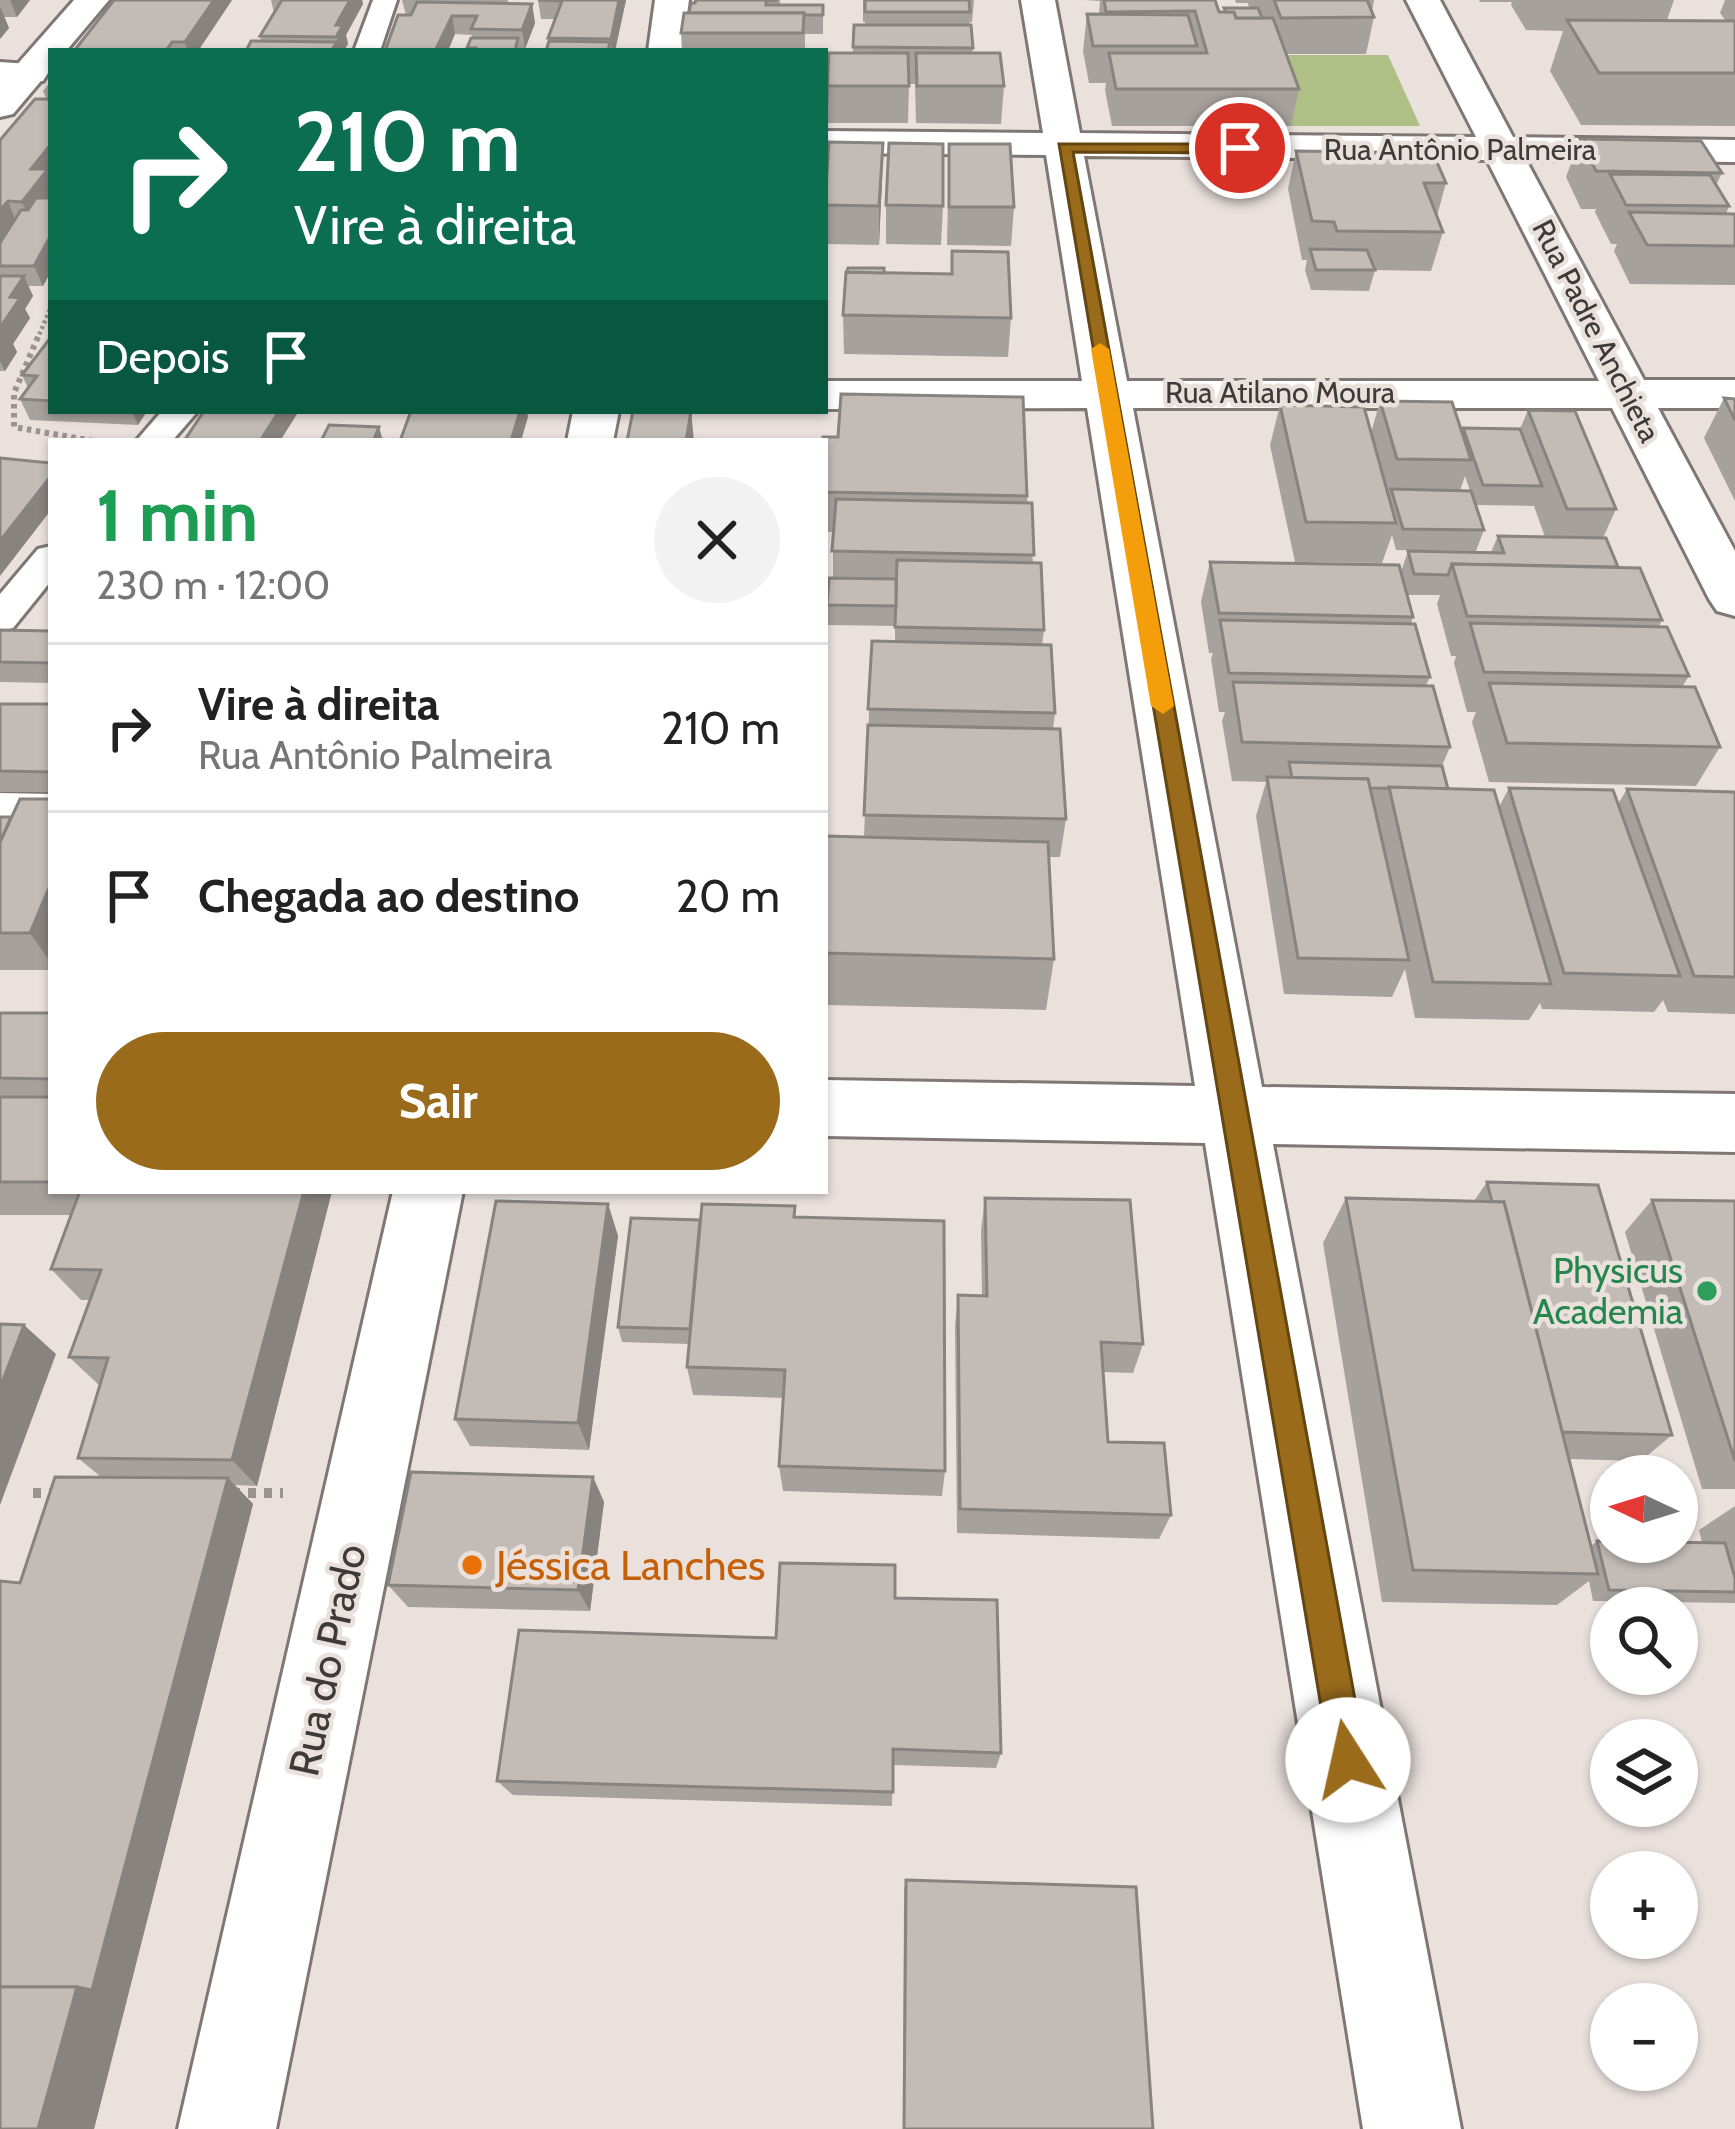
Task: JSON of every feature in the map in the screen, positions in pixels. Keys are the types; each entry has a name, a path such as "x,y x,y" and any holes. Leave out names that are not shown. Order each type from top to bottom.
{"street":[{"path":"0,106 15,73 92,0"},
{"path":"665,48 673,0"},
{"path":"1038,0 1412,2129"},
{"name":"Rua Padre Anchieta","path":"1423,0 1735,599"},
{"name":"Rua Antônio Palmeira","path":"828,142 1735,151"},
{"name":"Rua Atilano Moura","path":"828,394 1735,394"},
{"path":"828,1108 1735,1123"},
{"name":"Rua do Prado","path":"226,2129 427,1194"}],"lane":[{"path":"368,48 385,0"},
{"path":"156,438 178,414"},
{"path":"0,619 48,560"},
{"path":"0,808 48,809"}],"path":[{"path":"48,314 14,393 14,427 76,438"},
{"path":"33,1493 80,1493"},
{"path":"222,1493 363,1493"}],"green space":[{"path":"1266,55 1388,55 1420,126 1291,126"}],"building":[{"path":"114,0 214,0 185,42 172,42 168,48 76,48"},
{"path":"282,0 350,0 336,25 343,25 336,37 260,36"},
{"path":"538,0 619,0 611,39 548,38 562,1"},
{"path":"696,0 823,5 823,15 689,13"},
{"path":"865,0 969,0 970,12 865,12"},
{"path":"1104,0 1215,0 1219,12 1234,12 1236,18 1273,18 1299,89 1116,89 1109,53 1207,53 1195,11 1106,12"},
{"path":"1274,0 1367,0 1374,17 1281,18"},
{"path":"417,2 532,4 522,30 471,29 477,16 452,16 436,48 386,48 398,15 411,15"},
{"path":"1224,8 1258,8 1262,18 1236,18"},
{"path":"684,13 804,13 803,33 681,33"},
{"path":"1087,14 1188,15 1197,46 1093,46"},
{"path":"1567,20 1735,21 1735,73 1599,73"},
{"path":"854,25 971,25 973,48 853,47"},
{"path":"471,38 518,38 516,48 467,48"},
{"path":"251,41 337,42 333,48 248,48"},
{"path":"549,41 610,42 609,48 547,48"},
{"path":"829,53 908,53 909,86 828,86"},
{"path":"916,53 1000,53 1004,86 917,86"},
{"path":"35,99 48,99 48,148 31,169 48,169 22,202 8,201 0,210 0,140"},
{"path":"1580,139 1701,141 1722,173 1596,171"},
{"path":"829,142 883,143 879,206 828,205"},
{"path":"889,143 943,144 943,206 886,205"},
{"path":"949,144 1010,144 1014,207 949,207"},
{"path":"1296,151 1433,153 1446,183 1424,183 1443,232 1337,231 1334,222 1312,221"},
{"path":"1610,174 1710,175 1729,206 1626,205"},
{"path":"36,198 48,198 48,240 34,266 0,266 0,243 21,210 28,210"},
{"path":"1629,212 1735,214 1735,246 1647,245"},
{"path":"1310,249 1367,250 1375,270 1316,270"},
{"path":"952,251 1008,252 1011,318 843,315 846,272 952,274"},
{"path":"848,268 884,268 884,273 847,272"},
{"path":"0,276 24,276 10,297 20,298 0,328"},
{"path":"48,341 48,401 20,399 37,376 22,375"},
{"path":"841,394 1023,397 1027,496 828,492 828,438 823,437 838,437"},
{"path":"1724,398 1735,399 1735,420"},
{"path":"1380,401 1452,402 1471,460 1397,459"},
{"path":"1280,405 1364,407 1396,523 1306,522"},
{"path":"1528,410 1575,411 1616,509 1567,509"},
{"path":"202,414 277,414 262,438 186,438"},
{"path":"410,414 519,414 512,438 401,438"},
{"path":"632,414 690,414 686,438 628,438"},
{"path":"329,425 379,427 374,438 322,438"},
{"path":"1463,428 1520,429 1542,486 1483,485"},
{"path":"0,458 48,463 48,480 0,541"},
{"path":"1391,489 1471,491 1484,530 1403,529"},
{"path":"836,499 1032,503 1034,555 832,551"},
{"path":"1498,536 1606,538 1618,567 1452,564 1448,575 1414,574 1408,551 1504,553"},
{"path":"897,560 1041,563 1044,630 895,627"},
{"path":"1210,562 1399,565 1413,617 1219,613"},
{"path":"1452,564 1640,568 1662,620 1467,616"},
{"path":"829,578 896,579 896,606 828,605"},
{"path":"1220,620 1415,624 1430,677 1229,673"},
{"path":"1470,623 1667,627 1689,676 1484,672"},
{"path":"0,630 48,631 48,663 0,662"},
{"path":"872,641 1051,645 1055,713 868,709"},
{"path":"1233,682 1433,686 1450,747 1242,742"},
{"path":"1489,683 1695,687 1720,747 1507,743"},
{"path":"0,704 48,704 48,772 0,771"},
{"path":"868,725 1060,729 1066,819 864,815"},
{"path":"1289,762 1442,766 1448,789 1370,788 1368,779 1292,778"},
{"path":"1267,777 1368,779 1409,960 1298,958"},
{"path":"1389,787 1494,790 1551,984 1433,982"},
{"path":"1509,788 1613,790 1680,976 1564,973"},
{"path":"1627,789 1735,792 1735,977 1694,976"},
{"path":"20,799 48,799 48,890 30,933 0,933 0,842"},
{"path":"0,817 11,817 0,842"},
{"path":"828,836 1048,842 1054,959 828,953"},
{"path":"0,1013 48,1013 48,1079 0,1078"},
{"path":"0,1097 48,1097 48,1182 0,1182"},
{"path":"1487,1182 1598,1185 1672,1435 1562,1432 1504,1202 1492,1202"},
{"path":"79,1194 303,1194 232,1460 78,1458 108,1358 69,1357 101,1270 51,1269"},
{"path":"985,1198 1130,1200 1143,1344 1101,1342 1108,1442 1164,1443 1171,1515 960,1509 958,1295 987,1296"},
{"path":"1346,1198 1504,1202 1590,1542 1590,1563 1595,1563 1598,1574 1413,1570"},
{"path":"1652,1200 1735,1201 1735,1461"},
{"path":"496,1201 608,1204 578,1423 455,1419"},
{"path":"702,1204 795,1206 794,1217 944,1221 945,1471 779,1466 785,1370 687,1367"},
{"path":"631,1218 700,1220 690,1329 618,1327"},
{"path":"0,1324 24,1325 0,1388"},
{"path":"411,1472 593,1477 578,1590 388,1585"},
{"path":"55,1477 228,1478 92,1990 0,1987 0,1581 20,1583"},
{"path":"1698,1543 1725,1543 1735,1578 1735,1592 1608,1587 1602,1563 1698,1563"},
{"path":"780,1563 895,1565 895,1598 997,1600 1001,1753 893,1749 893,1792 497,1781 519,1630 776,1638"},
{"path":"906,1880 1136,1887 1153,2129 904,2129"},
{"path":"0,1987 77,1987 38,2129 0,2129"}],"slow traffic":[{"path":"1100,349 1163,706"}],"place":[{"name":"Physicus Academia","path":"1707,1291"},
{"name":"Jéssica Lanches","path":"472,1565"}],"route":[{"path":"1240,148 1064,147 1348,1760"}]}
